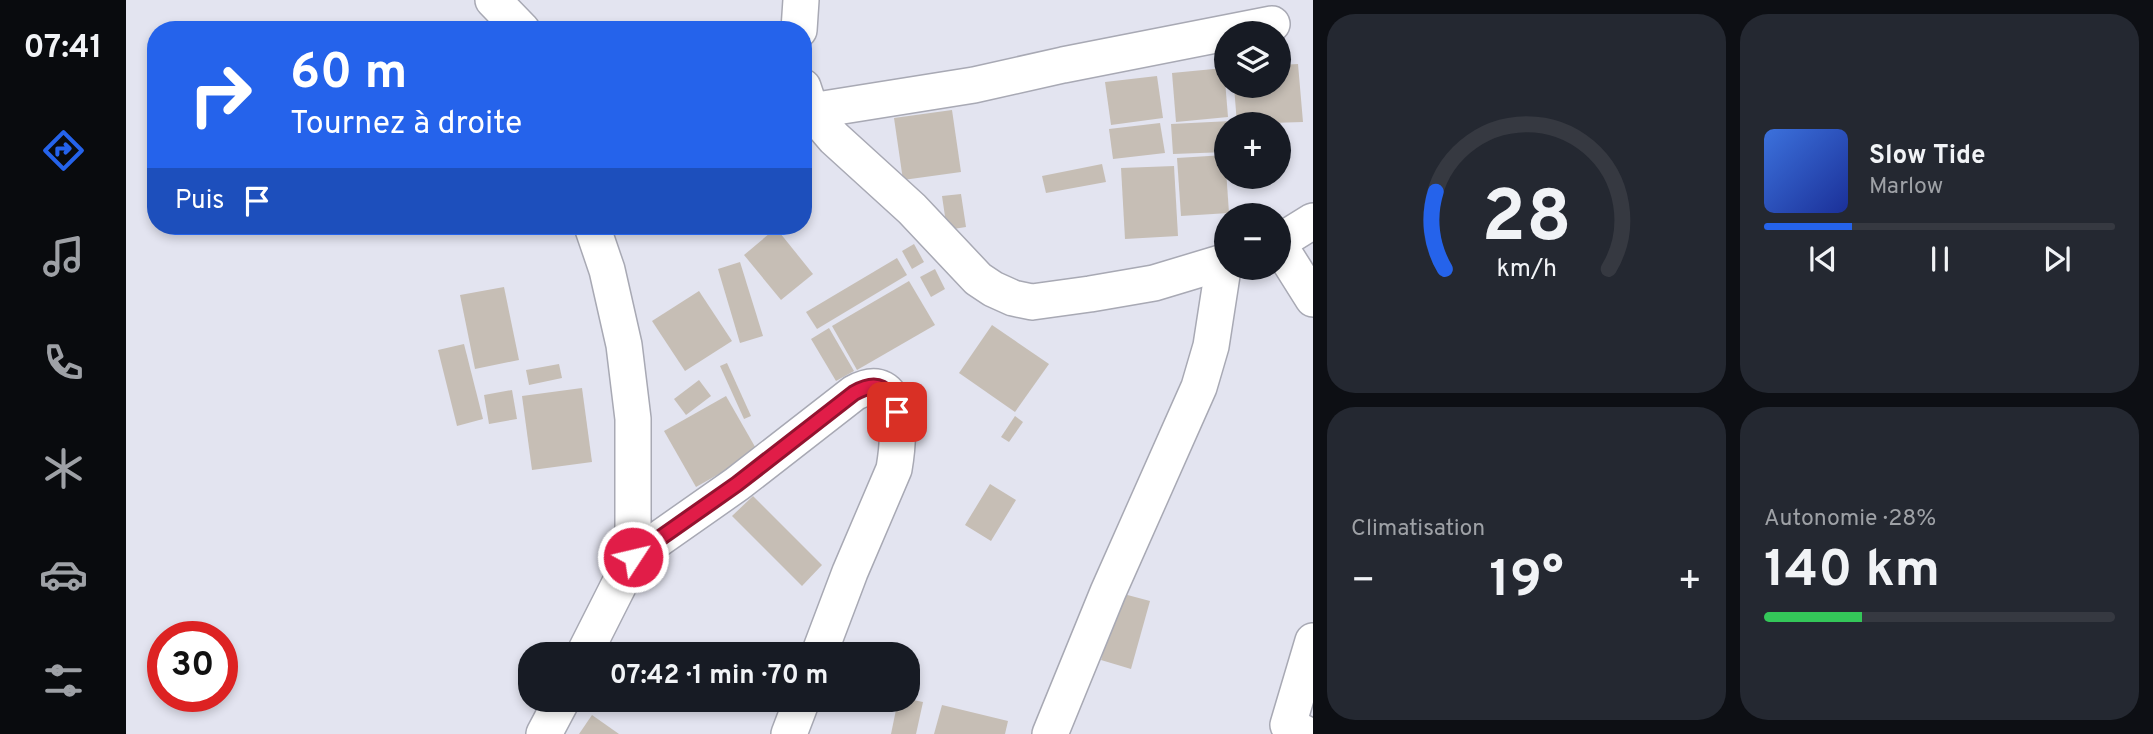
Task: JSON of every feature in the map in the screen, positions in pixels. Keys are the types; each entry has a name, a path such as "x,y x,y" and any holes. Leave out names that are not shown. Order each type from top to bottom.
{"street":[{"path":"493,0 513,21"},
{"path":"799,21 800,0"},
{"path":"812,102 974,85 1214,35"},
{"path":"812,110 834,138 912,209 978,279 1013,298 1032,302 1090,294 1154,283 1214,264"},
{"path":"1291,236 1313,221"},
{"path":"590,642 633,557 633,419 624,345 607,270 596,235"},
{"path":"1291,263 1313,299"},
{"path":"1050,734 1108,592 1199,387 1212,346 1222,280"},
{"path":"633,557 737,484 854,393 867,385 880,387 890,395 897,412 897,453 894,469 824,642"},
{"path":"1293,731 1313,641"},
{"path":"544,734 556,712"},
{"path":"789,734 797,712"}],"building":[{"path":"1291,64 1298,64 1303,122 1291,122 1291,112 1236,112 1235,98 1291,98"},
{"path":"1214,69 1214,98 1226,98 1228,112 1214,112 1214,118 1176,122 1172,73"},
{"path":"1157,76 1163,118 1111,125 1105,82"},
{"path":"952,110 961,172 903,180 894,118"},
{"path":"1214,122 1214,152 1173,154 1171,124"},
{"path":"1160,123 1165,153 1113,159 1109,129"},
{"path":"1214,156 1214,189 1227,189 1228,203 1214,203 1214,214 1181,216 1177,158"},
{"path":"1102,164 1106,182 1046,193 1042,176"},
{"path":"1174,166 1178,236 1125,239 1121,168"},
{"path":"961,194 966,227 947,230 942,196"},
{"path":"768,235 782,235 813,274 781,300 744,255"},
{"path":"914,244 924,262 912,269 902,251"},
{"path":"897,258 907,275 817,329 806,312"},
{"path":"740,262 763,336 740,343 718,269"},
{"path":"935,269 945,289 931,297 920,277"},
{"path":"909,281 935,325 857,370 832,326"},
{"path":"504,287 519,360 475,369 460,295"},
{"path":"699,291 732,341 685,371 652,321"},
{"path":"992,325 1049,364 1015,412 959,373"},
{"path":"829,328 854,371 836,381 811,339"},
{"path":"464,344 483,419 457,426 438,350"},
{"path":"727,363 751,416 744,419 720,366"},
{"path":"559,364 562,378 529,385 526,370"},
{"path":"699,380 711,396 686,415 674,399"},
{"path":"582,388 592,462 532,470 522,396"},
{"path":"512,390 517,419 489,424 484,395"},
{"path":"726,396 758,452 696,487 664,431"},
{"path":"1015,416 1023,422 1009,442 1001,437"},
{"path":"990,484 1016,500 991,541 965,525"},
{"path":"753,496 822,565 802,586 732,516"},
{"path":"1120,593 1150,601 1131,669 1101,660"},
{"path":"920,701 923,702 916,734 891,734 896,712 920,712"},
{"path":"942,705 1008,721 1005,734 934,734"},
{"path":"592,715 619,734 579,734"}],"route":[{"path":"633,557 737,484 867,385 880,387 890,395 897,412"}]}
